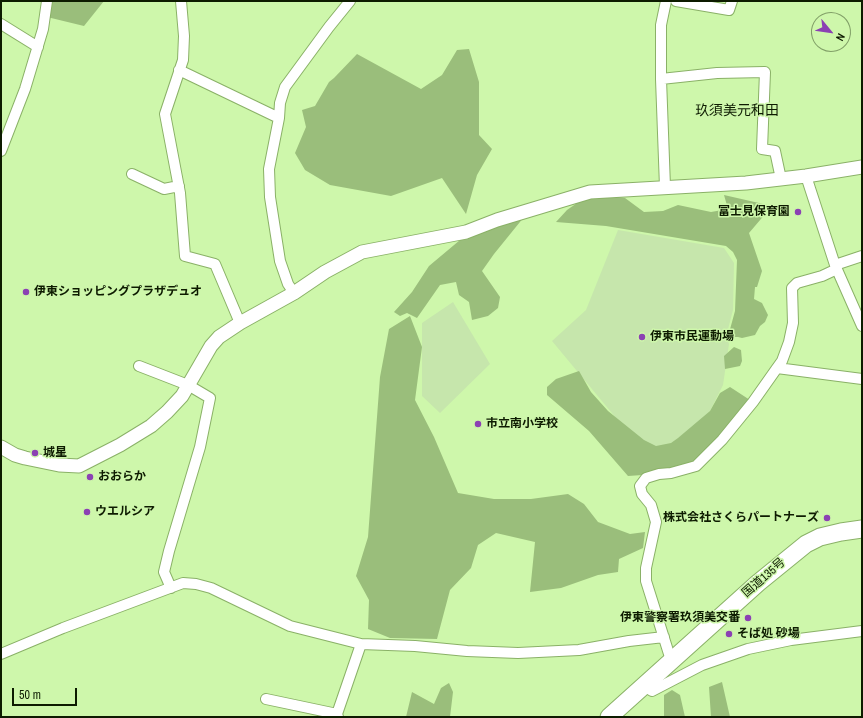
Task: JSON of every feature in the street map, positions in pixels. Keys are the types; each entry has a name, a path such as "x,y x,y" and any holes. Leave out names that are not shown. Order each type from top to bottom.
{"highway":[{"name":"国道135号","path":"609,717 758,583 806,544 820,537 862,529"}],"street":[{"path":"1,151 25,89 38,47 43,29 47,1"},
{"path":"181,1 184,36 183,60 165,114 179,186 185,256 215,264 240,323"},
{"path":"294,293 288,284 280,261 270,197 269,169 279,118 280,103 285,87 329,26 350,1"},
{"path":"665,187 661,79 661,25 666,1"},
{"path":"676,1 729,10 732,1"},
{"path":"1,24 38,47"},
{"path":"179,70 279,118"},
{"path":"661,79 716,73 764,72 762,149 775,152 781,179"},
{"path":"1,446 15,455 25,458 59,465 79,466 120,445 151,426 182,396 211,346 219,337 240,323 294,293 325,272 362,252 466,232 497,220 590,192 746,184 806,176 862,166"},
{"path":"132,174 164,189 179,186"},
{"path":"806,176 836,267 862,326"},
{"path":"674,658 669,654 646,581 646,568 656,522 651,505 642,494 640,486 646,478 659,474 672,473 696,466 722,440 753,402 782,361 789,342 793,323 792,288 797,283 822,276 836,267 862,256"},
{"path":"139,366 188,385 210,398 200,447 168,551 164,572 172,588"},
{"path":"777,368 862,379"},
{"path":"1,654 63,628 183,583 196,584 211,588 290,626 361,644 518,653 580,650 630,641 664,637"},
{"path":"644,686 652,691 702,665 748,649 791,640 862,630"},
{"path":"266,699 338,715 361,644"}],"green space":[{"path":"48,1 104,1 84,26 47,17"},
{"path":"469,49 479,82 479,135 492,149 477,175 466,214 442,178 391,196 330,185 305,170 295,153 306,127 302,110 315,106 329,82 357,54 421,89 442,75 457,50"},
{"path":"590,194 625,198 644,212 663,211 678,205 711,212 728,209 724,195 772,206 749,233 762,271 757,287 755,287 754,299 762,303 768,315 765,322 760,326 755,335 742,338 734,337 729,333 735,311 737,260 733,252 726,246 606,226 556,222 567,210"},
{"path":"524,217 482,271 500,297 498,308 488,316 472,320 469,302 459,295 456,282 440,285 417,318 407,313 400,316 394,312 412,292 429,266 466,235"},
{"name":"伊東市民運動場","path":"618,230 724,248 734,263 733,310 727,333 729,344 723,385 708,415 665,449 636,442 552,341 586,310"},
{"path":"453,302 490,364 440,413 422,396 422,323"},
{"path":"410,316 422,347 415,400 434,437 458,493 494,499 531,499 568,494 584,504 598,522 630,534 645,532 643,548 619,559 618,572 598,575 561,588 530,592 535,542 496,533 478,545 471,568 450,590 437,639 390,638 368,629 369,600 356,576 368,537 380,377 389,329"},
{"path":"734,347 741,350 742,361 740,366 725,369 724,356"},
{"path":"579,371 591,392 608,411 644,440 656,446 671,443 678,438 710,411 720,393 730,387 753,402 711,452 671,473 628,476 589,431 547,395 547,387 556,379"},
{"path":"722,682 730,717 711,717 709,687"},
{"path":"449,683 453,692 450,717 406,717 412,692 434,704 441,688"},
{"path":"672,690 680,695 685,717 664,717 664,695"}],"place":[{"name":"富士見保育園","path":"798,212"},
{"name":"伊東ショッピングプラザデュオ","path":"26,292"},
{"name":"伊東市民運動場","path":"642,337"},
{"name":"市立南小学校","path":"478,424"},
{"name":"城星","path":"35,453"},
{"name":"おおらか","path":"90,477"},
{"name":"ウエルシア","path":"87,512"},
{"name":"株式会社さくらパートナーズ","path":"827,518"},
{"name":"伊東警察署玖須美交番","path":"748,618"},
{"name":"そば処 砂場","path":"729,634"}],"district":[{"name":"玖須美元和田","path":"737,111"}]}
